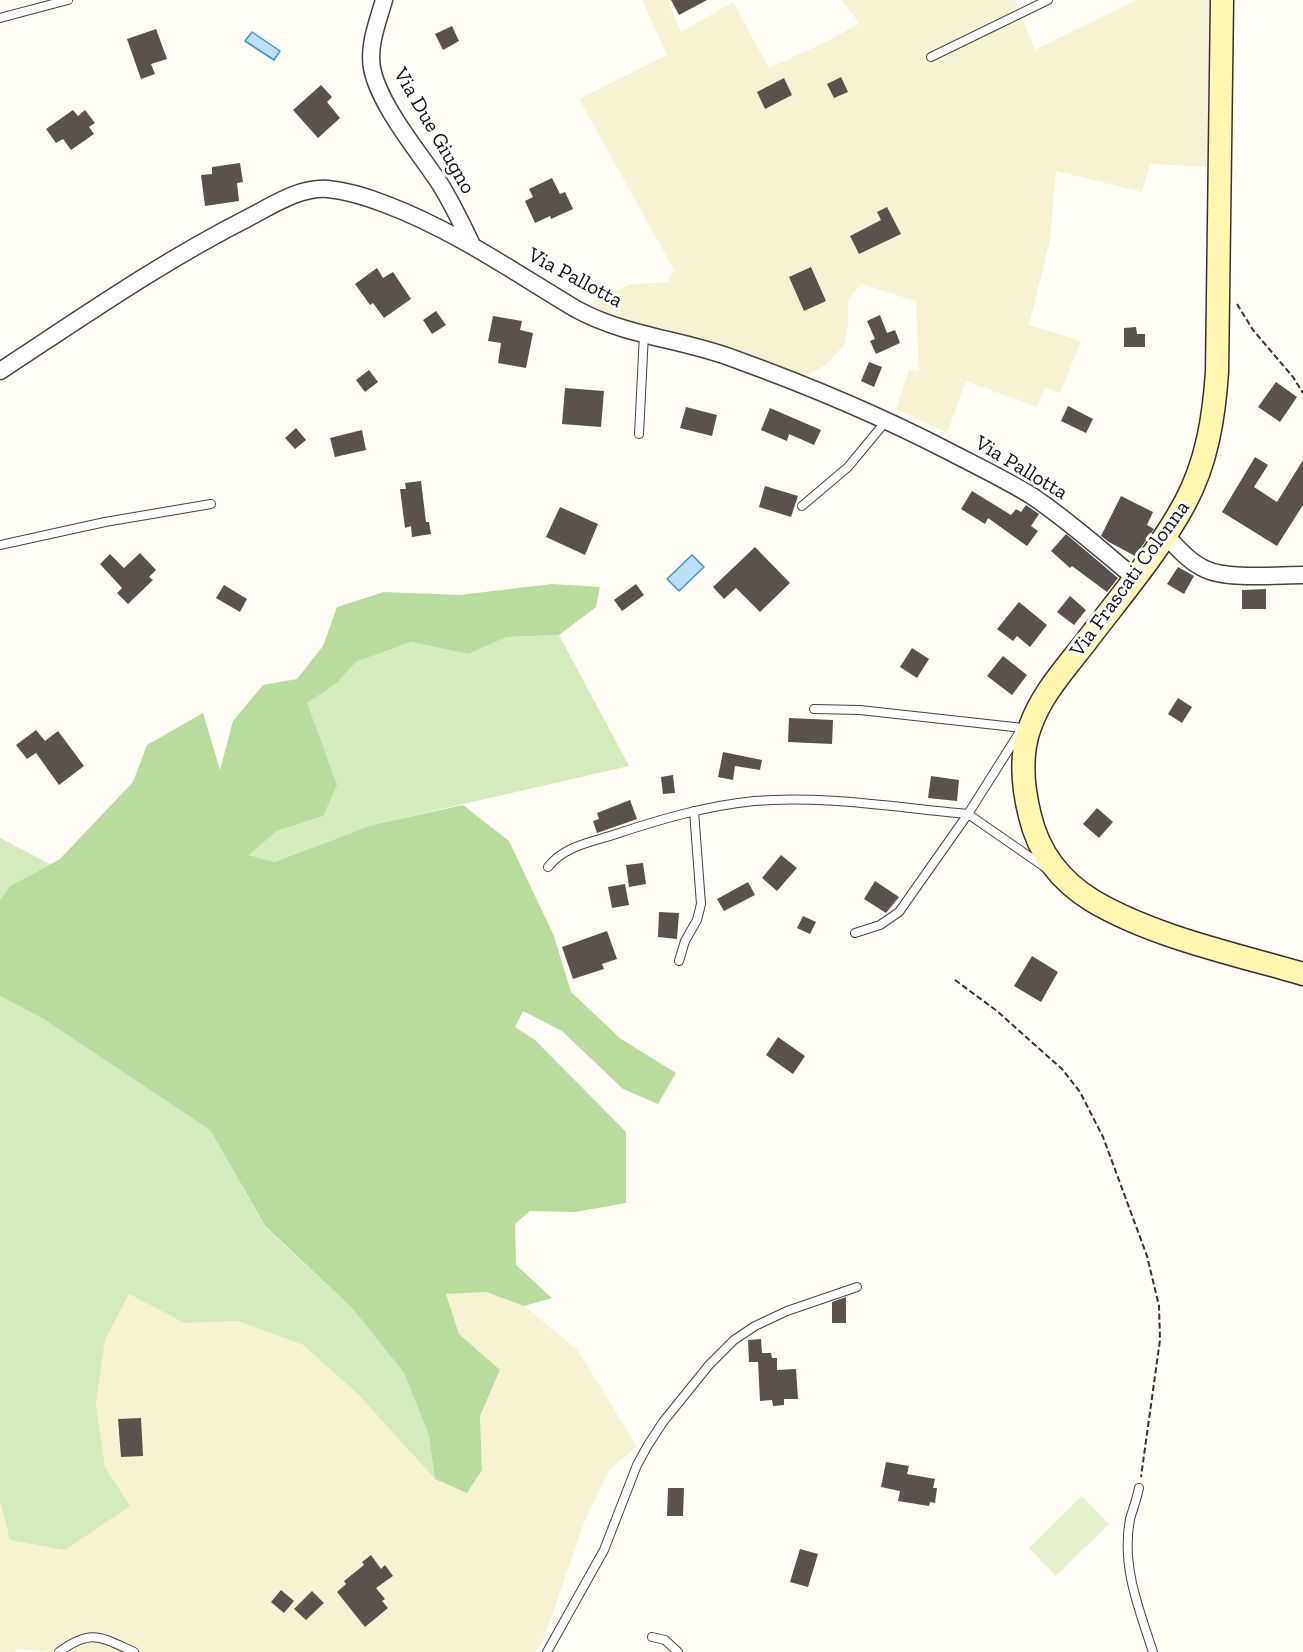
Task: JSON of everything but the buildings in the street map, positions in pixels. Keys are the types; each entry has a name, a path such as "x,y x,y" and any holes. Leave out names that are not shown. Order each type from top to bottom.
{"street":[{"name":"Via Due Giugno","path":"384,0 373,43 371,61 375,78 394,116 446,194 472,246"},
{"name":"Via Frascati Colonna","path":"1221,0 1216,392 1211,427 1200,472 1186,502 1165,535 1047,693 1036,712 1025,742 1024,765 1029,813 1036,840 1059,874 1090,899 1150,927 1303,974"},
{"name":"Via Pallotta","path":"0,371 139,280 220,232 297,194 324,189 364,197 420,217 584,313 606,323 720,353 887,420 1024,492 1058,515 1135,578"},
{"path":"1165,535 1196,564 1211,571 1235,574 1303,575"}],"lane":[{"path":"0,18 68,0"},
{"path":"931,57 1048,0"},
{"path":"639,434 644,334"},
{"path":"802,506 848,467 887,420"},
{"path":"0,545 105,522 212,504"},
{"path":"855,933 880,925 899,912 968,814 1047,693"},
{"path":"814,709 860,710 1023,728"},
{"path":"548,867 568,850 694,811 740,803 821,801 968,814 1090,899"},
{"path":"679,961 685,941 697,920 701,904 694,811"},
{"path":"547,1652 604,1550 644,1451 663,1422 709,1365 734,1340 755,1326 787,1311 857,1287"},
{"path":"1140,1488 1130,1521 1128,1563 1133,1591 1153,1652"},
{"path":"59,1652 78,1640 91,1636 105,1639 134,1652"},
{"path":"652,1637 665,1640 678,1652"}],"path":[{"path":"1235,301 1253,330 1293,377 1303,393"},
{"path":"955,980 986,1002 1042,1049 1074,1084 1099,1128 1139,1234 1156,1293 1160,1329 1140,1488"}],"shaded area":[{"path":"642,0 668,0 681,32 733,2 769,68 830,40 859,23 842,0 1015,0 1035,50 1136,0 1213,0 1211,167 1150,164 1142,192 1056,171 1050,240 1029,325 1081,341 1060,393 1045,388 1037,407 966,381 947,433 896,409 909,370 919,371 916,301 861,284 848,301 848,323 844,345 827,364 804,378 723,345 612,318 591,303 631,284 668,282 674,270 579,99 667,55"},
{"path":"486,1292 524,1306 578,1350 637,1447 610,1469 585,1520 542,1644 534,1652 53,1652 17,1649 14,1652 0,1652 0,1500 129,1506 105,1467 96,1404 105,1340 129,1294 184,1323 238,1321 303,1345 359,1395 482,1470 480,1416 500,1371 459,1334 446,1294"}],"green space":[{"path":"552,584 600,587 596,607 559,635 507,637 468,654 411,642 356,662 337,683 307,703 337,785 323,816 277,831 249,855 274,862 372,825 463,805 509,841 554,936 571,992 621,1039 676,1073 658,1104 623,1089 562,1031 523,1011 515,1027 535,1040 626,1132 626,1203 575,1212 530,1211 515,1224 516,1265 552,1298 524,1306 486,1292 446,1294 459,1334 500,1370 480,1416 482,1470 467,1493 435,1479 429,1436 404,1373 352,1308 265,1226 210,1130 42,1018 0,996 0,900 10,886 60,859 133,782 147,745 203,713 220,770 233,721 263,685 297,679 323,646 337,607 384,592 460,595"},
{"path":"559,635 629,766 372,825 273,862 249,855 277,831 323,816 306,703 337,683 356,662 411,642 468,654 507,637"},
{"path":"0,838 50,864 10,886 0,900"},
{"path":"0,996 42,1018 210,1130 265,1227 352,1308 404,1373 429,1436 435,1479 359,1395 303,1345 238,1321 184,1323 129,1294 105,1340 96,1404 105,1467 130,1506 65,1550 10,1540 0,1500"},
{"path":"1082,1496 1109,1524 1056,1576 1029,1548"}],"water":[{"path":"252,32 280,51 274,60 245,41"},
{"path":"692,555 704,567 679,591 667,579"}]}
